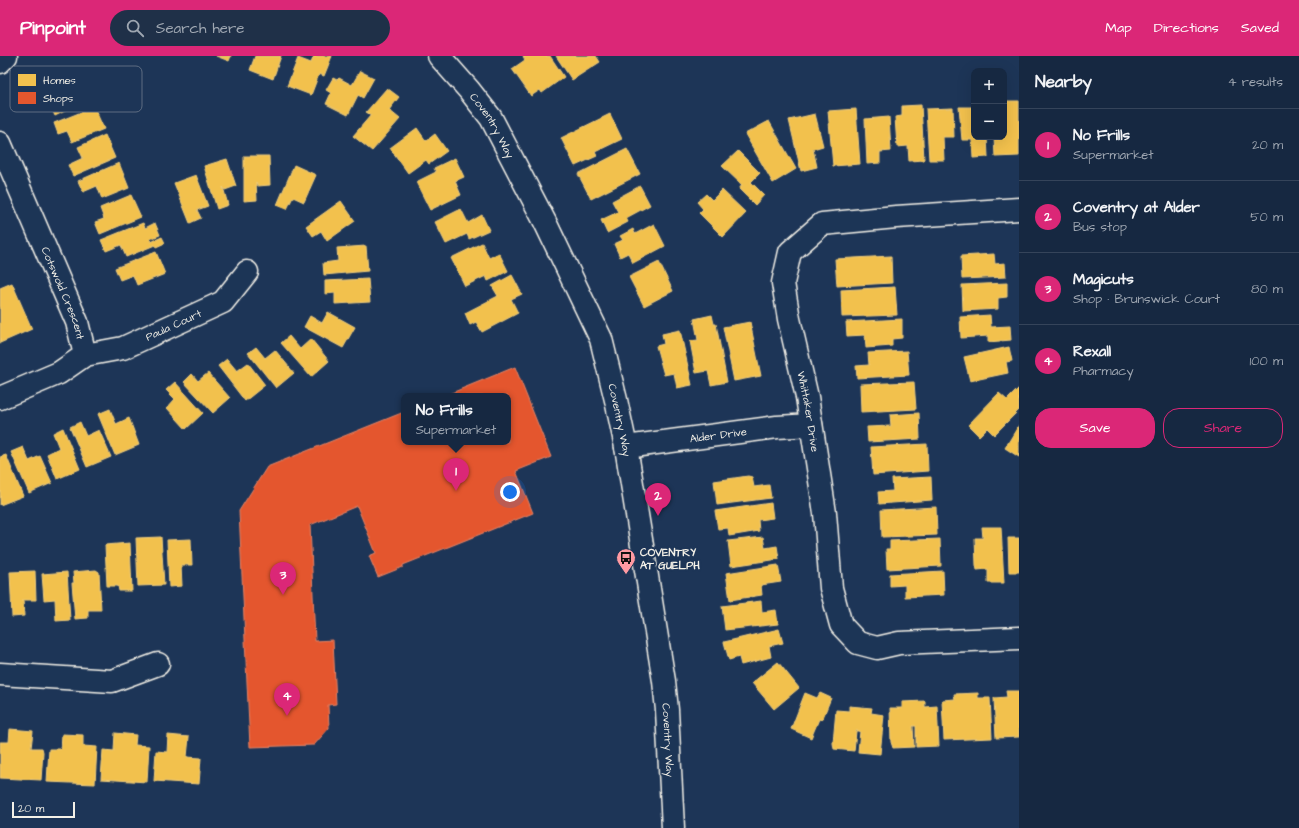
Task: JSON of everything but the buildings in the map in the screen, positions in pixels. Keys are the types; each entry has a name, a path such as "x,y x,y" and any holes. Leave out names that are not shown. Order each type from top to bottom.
{"street":[{"path":"0,62 6,56"},
{"name":"Coventry Way","path":"440,56 491,118 545,222 601,339 626,447 664,681 674,828"},
{"name":"Cotswold Crescent","path":"0,144 77,322 86,355 59,374 0,398"},
{"name":"Whittaker Drive","path":"1019,210 903,216 822,224 790,252 783,283 807,397 825,513 831,588 841,625 858,643 877,648 899,643 1019,638"},
{"name":"Paula Court","path":"86,355 122,348 223,302 247,272"},
{"name":"Alder Drive","path":"626,447 777,427 811,425"},
{"path":"0,674 112,681 158,664"}],"place":[{"name":"No Frills","path":"456,491"},
{"name":"Coventry at Alder","path":"658,516"},
{"name":"COVENTRY AT GUELPH","path":"626,575"},
{"name":"Magicuts","path":"283,595"},
{"name":"Rexall","path":"287,716"}]}
